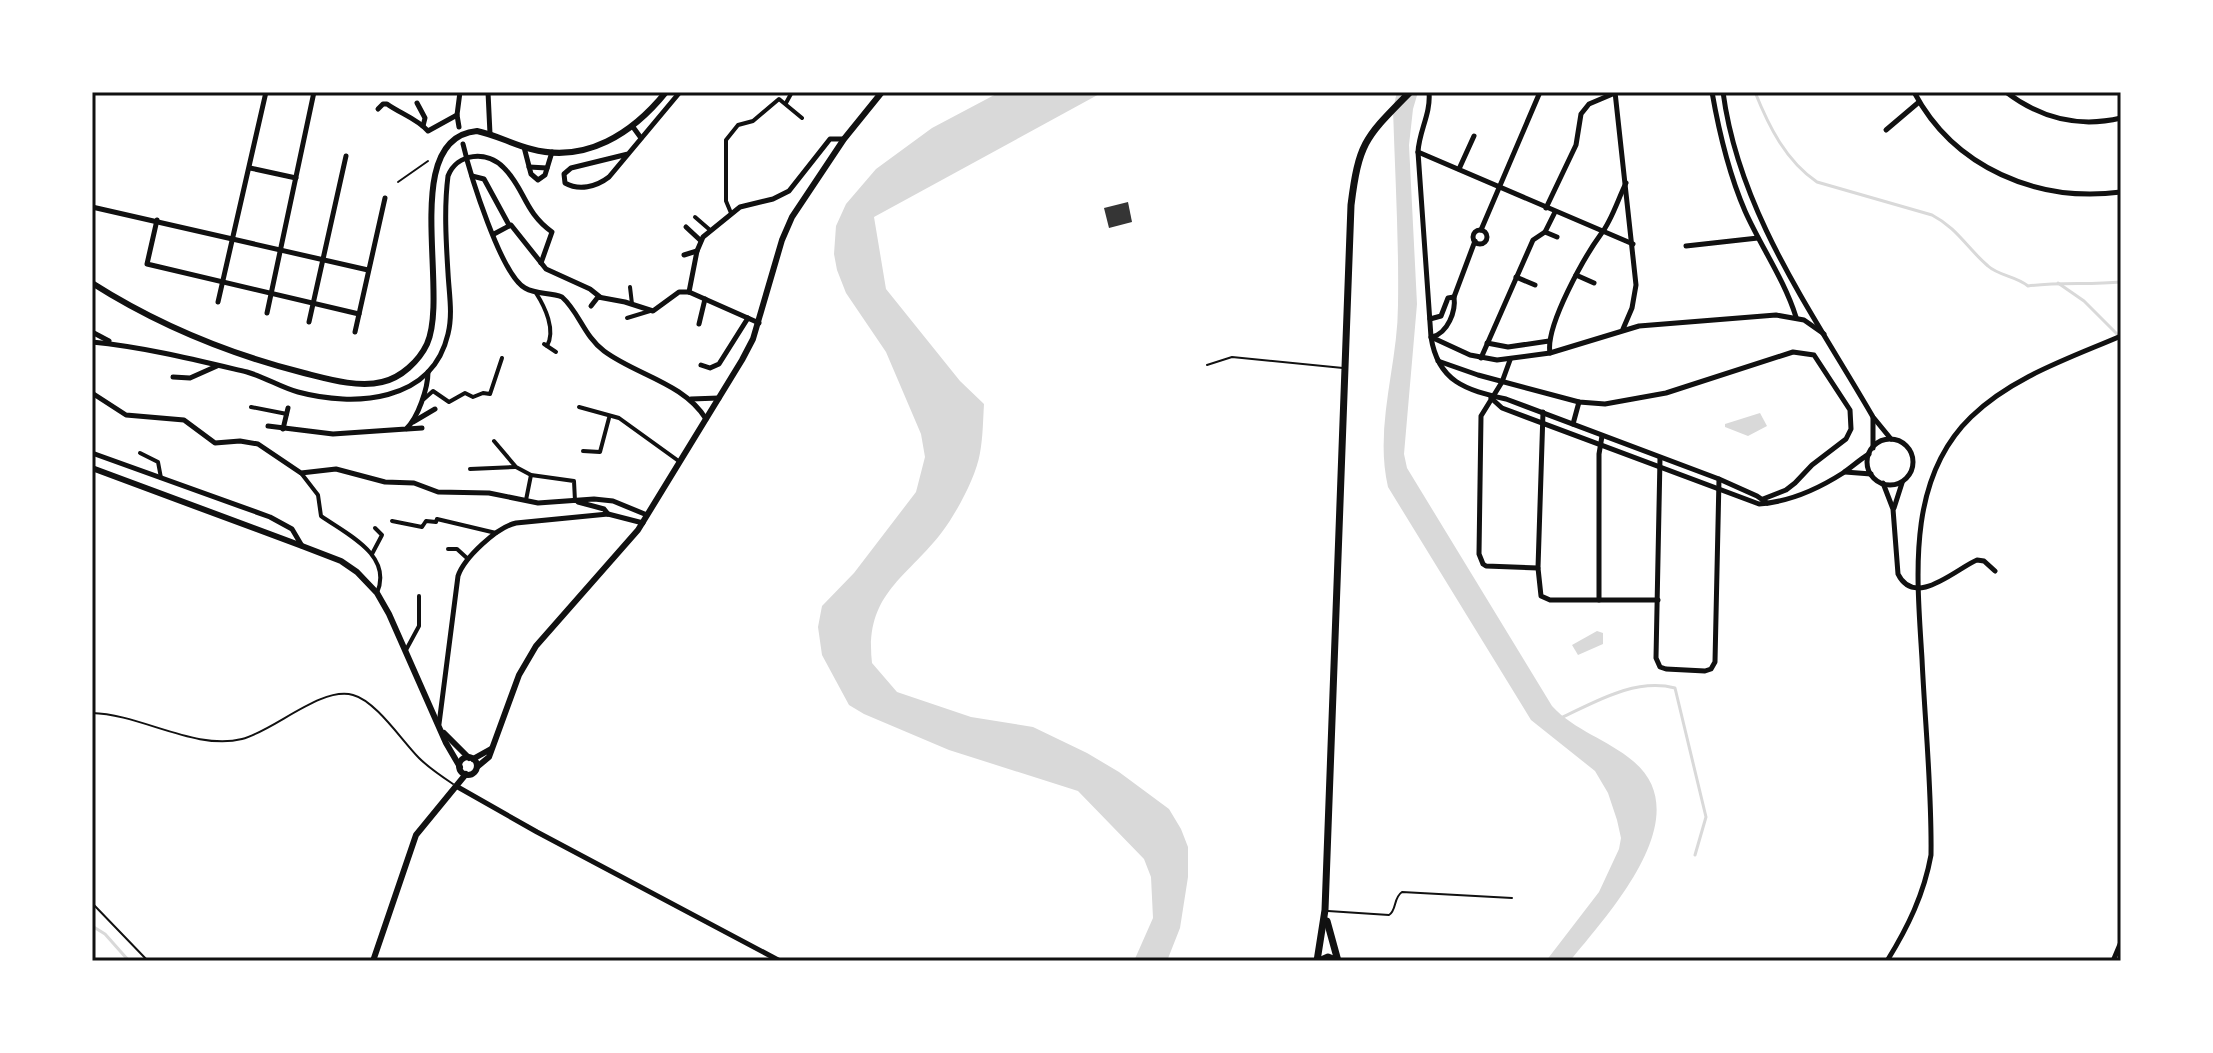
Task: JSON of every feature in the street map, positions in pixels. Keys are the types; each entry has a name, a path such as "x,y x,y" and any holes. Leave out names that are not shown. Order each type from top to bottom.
{"main road":[{"path":"1338,961 1328,957 1318,961 1325,910 1344,368 1354,178 1360,150 1410,92"},
{"path":"1325,910 1338,961"}],"street":[{"path":"218,302 266,92"},
{"path":"267,313 314,92"},
{"path":"459,127 460,92"},
{"path":"488,92 490,134"},
{"path":"92,283 157,321 210,344 317,376 370,384 393,378 404,372 427,345 433,320 433,182 438,160 457,136 477,131 552,152 587,150 633,127 666,92"},
{"path":"628,154 571,168 564,174 565,183 583,187 601,183 628,154 680,92"},
{"path":"786,103 792,92"},
{"path":"373,961 409,847 426,819 466,774 474,773 484,763 519,675 536,646 643,523 742,360 759,323 787,228 844,139 882,92"},
{"path":"1429,92 1430,110 1418,152 1431,337 1441,370 1452,379 1491,397 1543,412 1719,479 1765,501"},
{"path":"1431,337 1441,335 1446,328 1475,241 1474,233 1481,230 1540,92"},
{"path":"1546,208 1576,145 1581,114 1589,104 1615,92 1633,244 1635,297 1623,330"},
{"path":"1712,92 1729,164 1758,238 1784,283 1796,317 1826,336"},
{"path":"1723,92 1738,163 1753,207 1873,417 1891,439"},
{"path":"1914,92 1960,150 2003,176 2031,187 2063,193 2121,192"},
{"path":"2006,92 2027,106 2058,119 2091,122 2121,118"},
{"path":"731,213 726,201 726,140 738,125 753,121 779,99 802,118"},
{"path":"1886,130 1919,102"},
{"path":"417,103 425,118 425,129"},
{"path":"378,109 387,104 425,129"},
{"path":"425,129 457,115"},
{"path":"633,127 641,138"},
{"path":"1459,169 1474,136"},
{"path":"689,292 700,240 710,230 747,204 773,199 789,191 830,139 844,139"},
{"path":"463,144 464,158 508,271 515,281 536,293 562,297 585,333 602,350 690,399 706,419"},
{"path":"524,146 533,179 543,179 552,152"},
{"path":"1418,152 1633,244"},
{"path":"309,322 346,156"},
{"path":"92,342 218,365 255,374 298,392 346,399 392,395 405,389 428,372 441,353 449,333 448,176 451,168 464,158 480,156 501,164 515,181 531,213 552,232 541,263"},
{"path":"529,167 547,168"},
{"path":"249,168 296,178"},
{"path":"472,176 484,179 509,225 546,269 590,289 600,297 650,311"},
{"path":"1550,353 1549,341 1576,275 1602,232 1626,182"},
{"path":"355,332 385,198"},
{"path":"92,207 368,270"},
{"path":"1481,358 1533,240 1545,232 1555,212"},
{"path":"695,217 710,230"},
{"path":"157,220 147,264 359,314"},
{"path":"494,234 509,225"},
{"path":"686,227 700,240"},
{"path":"1475,241 1481,244 1486,240 1486,234 1481,230"},
{"path":"1545,232 1557,237"},
{"path":"1686,246 1758,238"},
{"path":"684,255 697,251"},
{"path":"434,260 447,260"},
{"path":"1576,275 1594,283"},
{"path":"1516,277 1535,285"},
{"path":"630,287 632,304"},
{"path":"627,318 650,311 679,292 689,292 759,323"},
{"path":"536,293 544,306 551,334 545,345 556,352"},
{"path":"591,306 596,297 600,297"},
{"path":"1430,319 1441,316 1448,298 1454,297"},
{"path":"699,324 705,299"},
{"path":"1431,337 1481,358 1510,360 1550,353 1623,330 1776,315 1796,317 1805,315 1809,308"},
{"path":"701,365 710,368 719,364 748,318"},
{"path":"92,332 113,344"},
{"path":"1887,961 1918,903 1931,855 1918,542 1931,480 1952,438 1972,416 2010,388 2121,336"},
{"path":"1487,343 1508,347 1549,341"},
{"path":"1437,360 1502,382 1579,402 1619,403 1666,393 1800,351 1818,359 1852,417 1851,429 1846,439 1786,490 1765,501"},
{"path":"418,407 431,391 449,402 463,393 473,397 490,394 502,358"},
{"path":"1510,360 1502,382 1481,416 1479,554 1483,564 1490,567 1538,568"},
{"path":"173,377 190,378 218,365"},
{"path":"413,422 428,382 428,372"},
{"path":"92,393 126,415 184,420 215,443 240,441 258,444 301,473 318,495 321,516 372,554 381,571 377,593"},
{"path":"1491,397 1498,406 1756,503 1790,499 1844,472 1881,441 1891,439 1903,443 1912,456 1912,468 1902,481 1893,509"},
{"path":"690,399 719,398"},
{"path":"1573,424 1579,402"},
{"path":"251,407 287,411 283,429"},
{"path":"579,407 609,418 619,418 680,462"},
{"path":"406,429 435,409"},
{"path":"1543,412 1538,568 1541,596 1550,600 1658,600"},
{"path":"1871,474 1868,461 1873,417"},
{"path":"583,451 600,452 609,418"},
{"path":"268,426 333,434 422,428"},
{"path":"1599,600 1602,436"},
{"path":"494,441 516,467 531,475 574,481 575,501"},
{"path":"92,453 270,517 292,529 302,546"},
{"path":"140,453 158,462 161,478"},
{"path":"1660,458 1656,658 1660,667 1666,669 1705,671 1713,666 1719,479"},
{"path":"470,469 516,467"},
{"path":"92,468 341,561 357,572 377,593 440,727 466,774"},
{"path":"301,473 336,469 385,482 414,483 445,493 489,493 526,501 613,501 647,515"},
{"path":"1844,472 1871,474 1883,483 1902,481"},
{"path":"526,501 531,475"},
{"path":"1883,483 1893,509 1898,574 1905,583 1918,587 1937,584 1975,560 1984,561 1995,571"},
{"path":"575,501 604,509 608,514"},
{"path":"440,727 458,576 468,559 496,533 516,523 608,514 643,523"},
{"path":"392,521 422,527 426,521 436,522 437,519 496,533"},
{"path":"372,554 382,535 375,528"},
{"path":"448,549 457,549 468,559"},
{"path":"406,650 419,626 419,596"},
{"path":"440,727 477,767"},
{"path":"460,767 462,760 491,749"},
{"path":"456,786 780,961"},
{"path":"2113,961 2121,942"}],"lane":[{"path":"139,262 147,264"},
{"path":"1207,365 1232,357 1344,368"},
{"path":"92,713 133,719 205,739 232,741 258,733 332,694 354,695 367,701 420,759 456,786"},
{"path":"1325,910 1389,915 1402,892 1512,898"}],"path":[{"path":"398,182 428,161"},
{"path":"92,903 148,961"}],"shaded area":[{"path":"1000,92 1103,92 874,217 886,289 960,381 984,404 980,453 970,483 942,532 881,603 871,639 872,663 897,692 971,717 1033,727 1119,772 1169,809 1188,847 1188,877 1180,928 1167,961 1134,961 1153,918 1151,877 1144,859 1078,791 949,750 864,714 849,705 822,655 818,627 822,606 854,573 916,492 925,457 921,434 886,352 846,293 837,270 834,254 836,226 846,204 876,169 932,128"},
{"path":"1397,92 1418,92 1409,145 1417,304 1404,454 1407,468 1552,706 1571,722 1633,761 1651,783 1657,809 1652,836 1624,892 1570,961 1546,961 1599,892 1619,849 1621,838 1608,793 1595,771 1531,720 1388,487 1384,464 1385,419 1398,305 1393,109"},
{"path":"1760,413 1767,426 1748,436 1725,427 1725,424"},
{"path":"1597,631 1603,633 1603,644 1578,655 1572,645"}],"building":[{"path":"1128,202 1132,222 1109,228 1104,208"}],"waterway":[{"path":"1755,92 1787,154 1817,182 1932,215 1948,226 1992,269 2028,286 2121,282"},
{"path":"2058,283 2084,301 2118,335"},
{"path":"1561,718 1602,698 1631,689 1645,686 1675,688 1706,817 1695,855"},
{"path":"92,926 105,934 129,961"}]}
